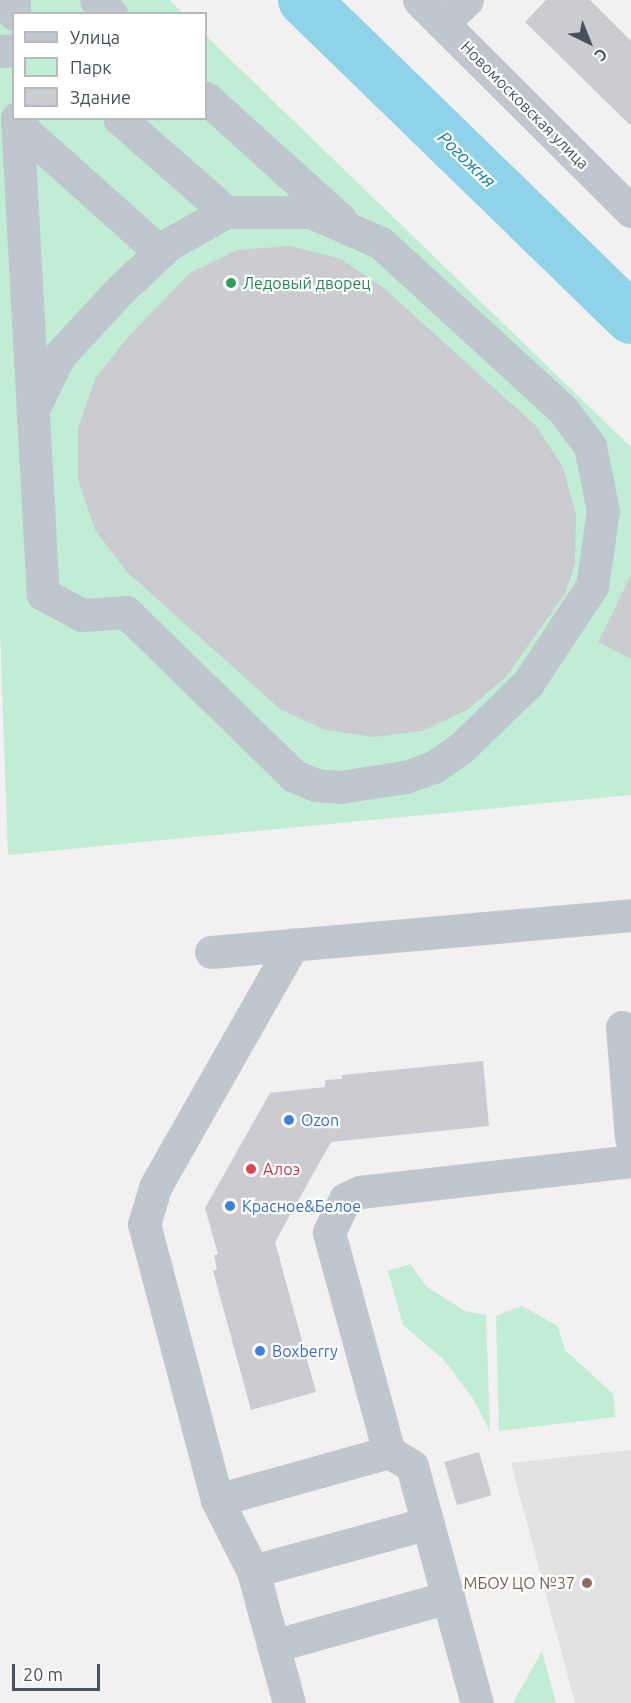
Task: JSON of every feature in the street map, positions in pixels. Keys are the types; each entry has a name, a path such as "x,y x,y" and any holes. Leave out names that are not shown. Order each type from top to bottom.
{"street":[{"path":"96,0 109,12"},
{"name":"Новомосковская улица","path":"418,0 631,211"},
{"path":"442,23 467,0"},
{"path":"207,99 346,225"},
{"path":"121,120 226,212"},
{"path":"18,122 33,409 43,594 82,615 126,612 294,776 316,785 340,787 405,777 434,767 495,718 562,637 592,586 603,511 590,446 562,409 381,243 346,225 311,213 226,212 197,225 160,252 72,340 49,373 33,409"},
{"path":"18,122 160,252"},
{"path":"211,952 631,915"},
{"path":"289,1703 253,1571 217,1500 144,1224 155,1187 293,944"},
{"path":"622,1027 631,1138"},
{"path":"477,1703 412,1466 389,1452 329,1232 345,1199 360,1192 631,1161"},
{"path":"217,1500 389,1452"},
{"path":"253,1571 428,1523"},
{"path":"273,1646 448,1597"}],"shaded area":[{"name":"МБОУ ЦО №37","path":"631,1450 631,1703 575,1703 511,1463"}],"green space":[{"name":"Ледовый дворец","path":"0,0 169,0 182,12 12,12 12,120 207,120 207,37 631,447 631,795 8,855 0,633"},
{"path":"410,1264 427,1287 465,1311 486,1315 490,1431 472,1397 443,1359 403,1325 388,1271"},
{"path":"522,1306 558,1326 565,1350 613,1394 615,1417 499,1431 496,1316"},
{"path":"542,1651 556,1703 513,1703"}],"building":[{"path":"546,0 590,0 631,41 631,126 525,22"},
{"name":"Ледовый дворец","path":"290,246 341,259 384,288 536,426 563,467 576,515 575,564 565,594 505,678 467,710 422,731 374,737 325,730 280,709 127,572 95,530 78,480 78,428 95,379 128,337 190,273 237,250"},
{"path":"631,575 631,659 598,642"},
{"path":"483,1061 489,1126 331,1142 275,1242 316,1392 251,1410 213,1271 217,1269 214,1255 218,1254 205,1208 270,1093 325,1087 325,1080 342,1079 342,1075"},
{"path":"479,1452 491,1495 457,1505 444,1462"}],"waterway":[{"name":"Рогожня","path":"304,0 631,318"}],"place":[{"name":"Ледовый дворец","path":"231,283"},
{"name":"Ozon","path":"289,1120"},
{"name":"Алоэ","path":"251,1169"},
{"name":"Красное&Белое","path":"230,1206"},
{"name":"Boxberry","path":"260,1351"},
{"name":"МБОУ ЦО №37","path":"587,1583"}]}
